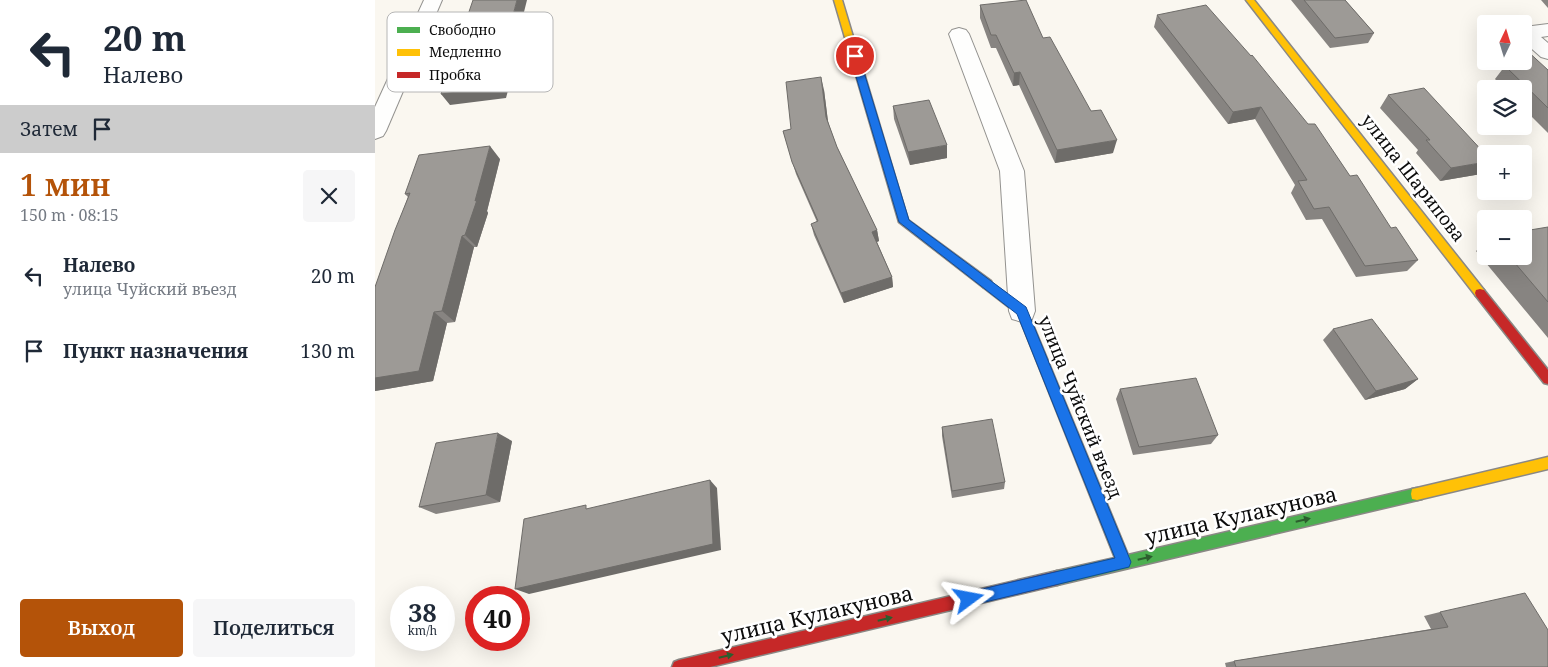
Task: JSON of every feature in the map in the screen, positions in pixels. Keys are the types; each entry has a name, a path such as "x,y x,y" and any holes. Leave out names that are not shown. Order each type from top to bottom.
{"street":[{"path":"428,12 433,0"},
{"name":"улица Чуйский въезд","path":"838,0 904,222 1022,311 1124,562"},
{"name":"улица Шарипова","path":"1250,0 1548,378"},
{"path":"1548,30 1525,33 1548,53"},
{"path":"959,34 1012,171 1022,311"},
{"path":"375,131 392,92"},
{"name":"улица Кулакунова","path":"679,667 1548,463"}],"building":[{"path":"473,0 517,0 514,12 469,12"},
{"path":"1026,0 1043,38 1050,37 1091,111 1101,110 1117,140 1057,150 1020,72 1014,73 996,35 991,35 980,5"},
{"path":"1304,0 1345,0 1374,33 1335,38"},
{"path":"1206,5 1252,55 1308,124 1315,124 1350,176 1357,175 1391,228 1396,227 1418,260 1365,266 1329,207 1314,209 1298,181 1307,180 1261,107 1233,112 1157,15"},
{"path":"1533,56 1548,70 1548,108 1532,92 1532,80 1519,80 1509,70 1533,70"},
{"path":"821,77 826,117 837,147 877,230 872,232 892,277 841,293 811,224 818,221 792,162 783,131 791,129 786,82"},
{"path":"1424,88 1477,145 1477,164 1451,168 1426,140 1430,140 1388,95"},
{"path":"929,100 947,145 908,152 893,106"},
{"path":"490,146 475,201 477,200 465,235 462,236 442,311 434,312 419,371 375,378 375,287 410,193 405,194 419,155"},
{"path":"1548,227 1548,302 1517,265 1532,265 1532,230"},
{"path":"1372,319 1418,379 1376,391 1333,329"},
{"path":"1196,378 1218,435 1139,447 1120,389"},
{"path":"992,419 1005,482 952,491 942,427"},
{"path":"498,433 486,495 419,507 436,443"},
{"path":"710,480 713,544 528,586 515,586 524,519 586,505 586,509"},
{"path":"1525,593 1548,630 1548,667 1236,667 1234,661 1448,627 1440,612"}],"traffic: fast":[{"path":"987,284 1022,311 1124,562"},
{"path":"1057,578 1417,494"}],"traffic: slow":[{"path":"838,0 904,222 987,284"},
{"path":"1250,0 1480,293"},
{"path":"1417,494 1548,463"}],"traffic: jam":[{"path":"1480,293 1548,379"},
{"path":"679,667 1057,578"}],"route":[{"path":"855,56 904,222 1022,311 1124,562 969,599"}]}
